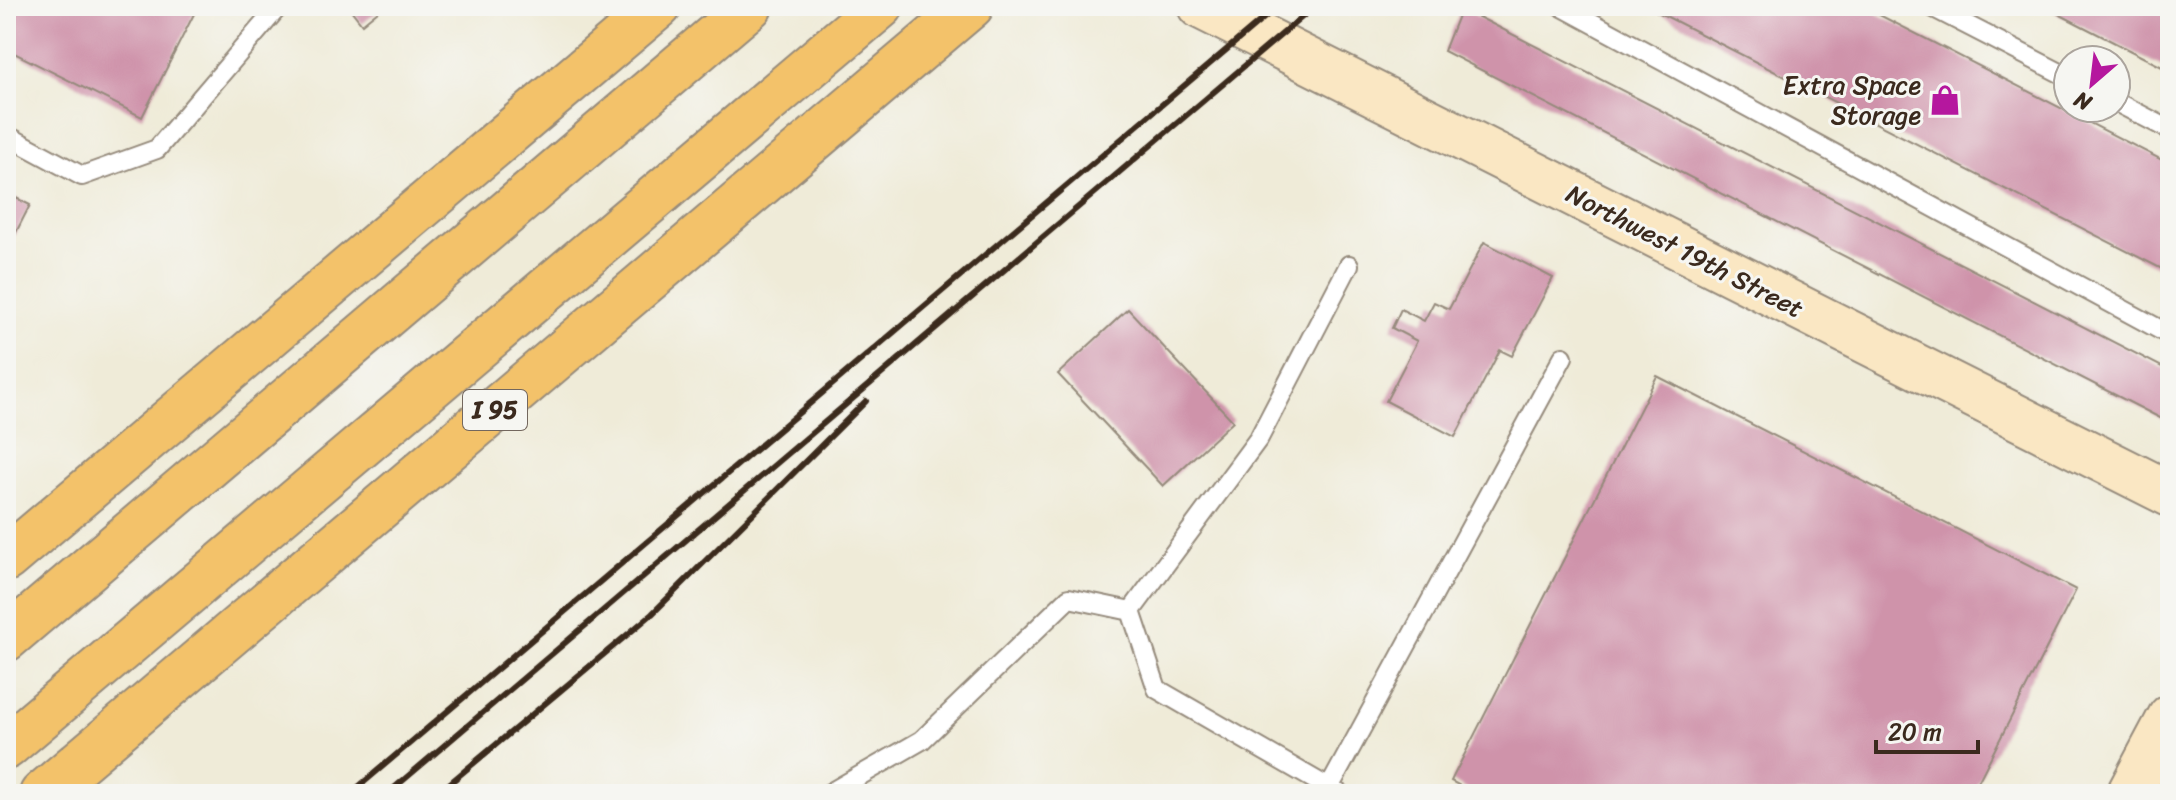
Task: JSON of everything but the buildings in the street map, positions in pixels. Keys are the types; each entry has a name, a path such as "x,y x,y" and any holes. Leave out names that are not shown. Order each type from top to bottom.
{"highway":[{"path":"6,559 659,6"},
{"path":"6,639 750,6"},
{"path":"6,747 881,6"},
{"name":"I 95","path":"42,794 959,16"}],"street":[{"name":"Northwest 19th Street","path":"1200,6 2170,494"},
{"path":"2129,794 2170,717"}],"lane":[{"path":"6,135 82,176 157,149 279,6"},
{"path":"1561,6 2170,335"},
{"path":"1930,6 2052,69"},
{"path":"2132,110 2170,130"},
{"path":"1131,611 1259,438 1349,265"},
{"path":"1131,611 1157,689 1335,791 1563,357"},
{"path":"828,794 922,740 1069,598 1131,611"}],"railway":[{"path":"350,794 1278,6"},
{"path":"387,794 1315,6"},
{"path":"437,794 652,614 866,401"}],"place":[{"name":"Extra Space Storage","path":"1945,100"}]}
